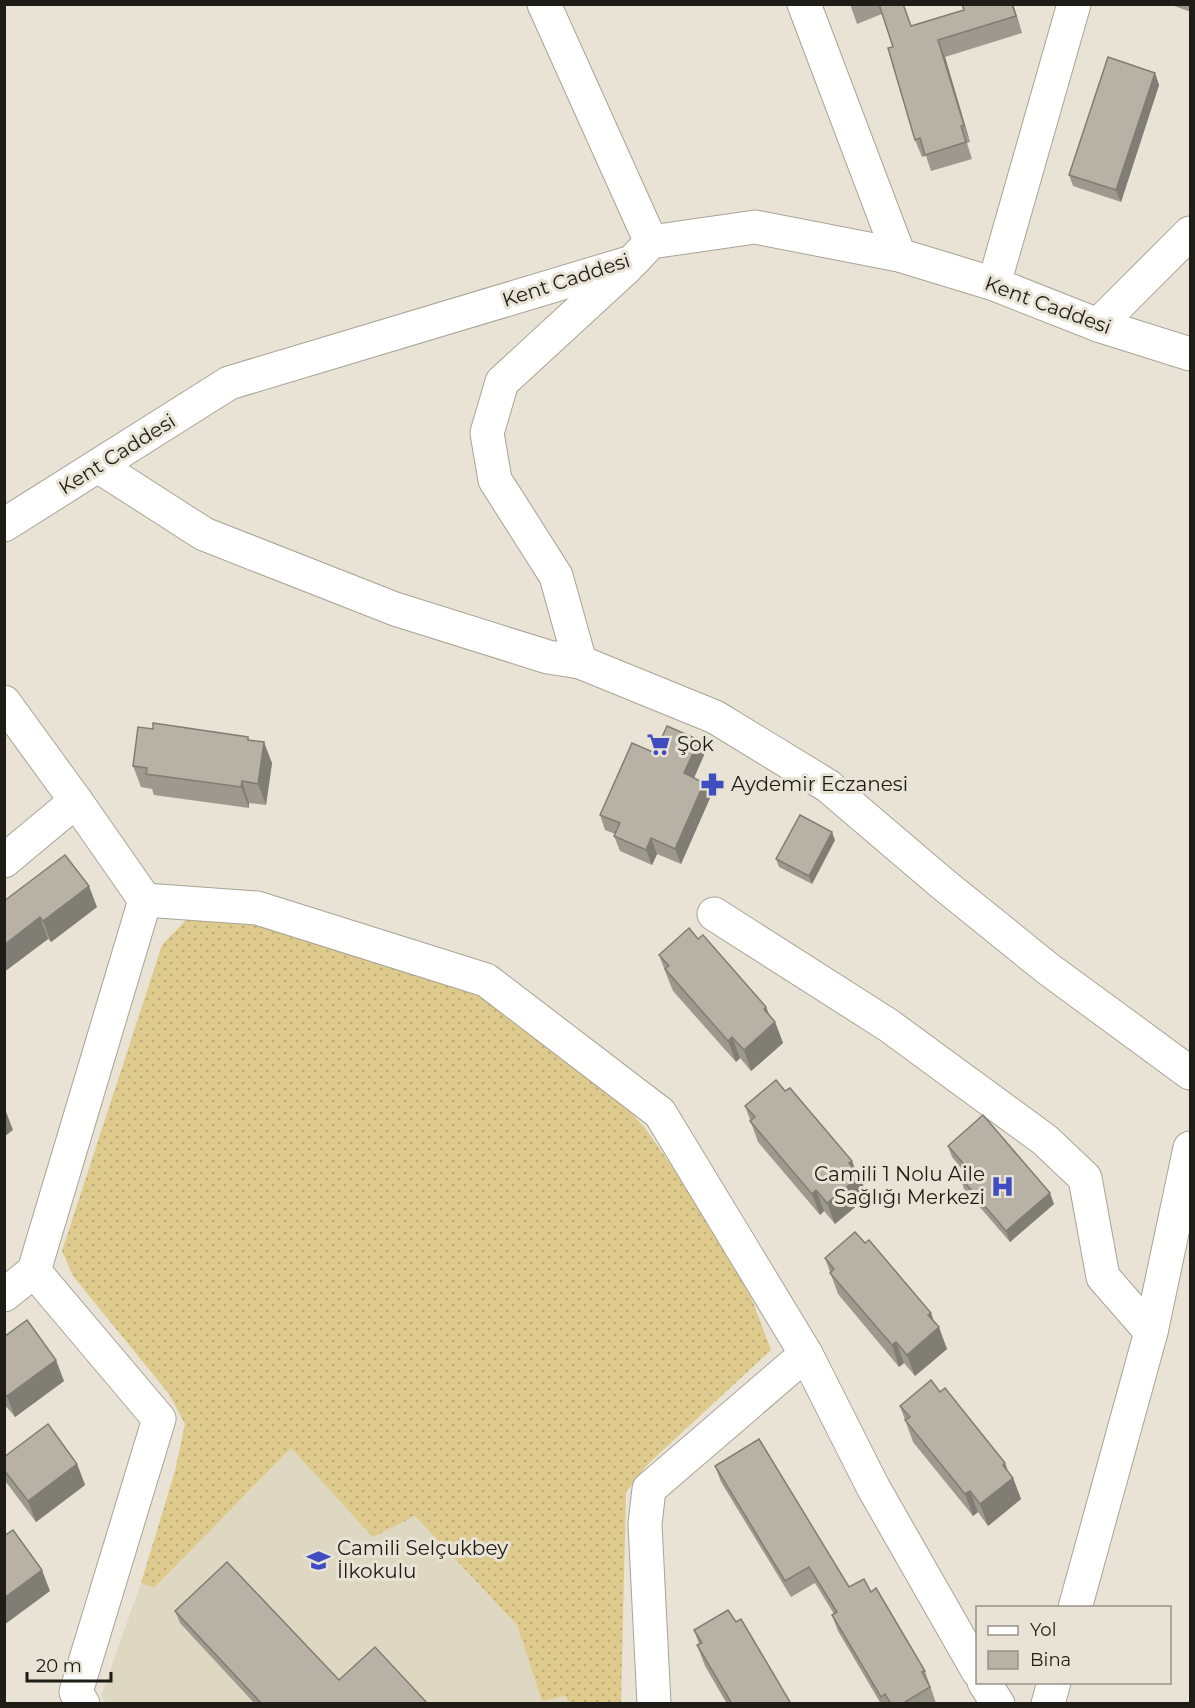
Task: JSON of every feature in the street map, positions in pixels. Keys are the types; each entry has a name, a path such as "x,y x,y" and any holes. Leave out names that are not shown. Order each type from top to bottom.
{"street":[{"path":"544,4 642,252 502,382 487,433 495,480 556,576 580,662"},
{"path":"804,4 899,255"},
{"path":"994,285 1074,4"},
{"name":"Kent Caddesi","path":"4,525 229,383 642,252 755,227 899,255 994,285 1098,325 1191,354"},
{"path":"1098,325 1191,233"},
{"path":"98,466 204,534 395,609 548,657 580,662 715,717 828,786 943,884 1047,968 1191,1073"},
{"path":"4,702 145,900"},
{"path":"4,861 76,801"},
{"path":"4,1295 34,1271 145,900"},
{"path":"145,900 256,908 486,980 660,1113 806,1354 873,1487 976,1667"},
{"path":"714,914 888,1025 1045,1140 1085,1178 1102,1277 1152,1332"},
{"path":"1076,1606 1152,1332 1191,1148"},
{"path":"34,1271 159,1419 73,1700"},
{"path":"654,1704 645,1524 649,1489 806,1354"},
{"path":"985,1684 998,1704"}],"shaded area":[{"path":"187,919 239,922 290,930 439,976 486,1000 610,1090 645,1128 704,1212 730,1256 753,1302 771,1350 648,1464 626,1492 621,1703 569,1703 566,1696 542,1701 517,1625 415,1516 373,1537 291,1448 154,1588 141,1583 175,1471 185,1424 169,1394 73,1276 62,1251 162,945"},
{"name":"Camili Selçukbey İlkokulu","path":"291,1448 373,1536 415,1516 517,1625 542,1701 567,1696 569,1703 106,1704 101,1696 141,1583 154,1588"}],"building":[{"path":"879,4 903,4 911,26 964,10 962,4 1012,4 1016,16 938,40 964,125 961,126 966,142 925,155 920,138 915,140 888,48 893,47"},
{"path":"1108,57 1155,73 1116,190 1069,175"},
{"path":"153,723 248,737 248,740 264,742 258,784 242,781 241,787 146,774 147,768 133,766 138,727 153,729"},
{"path":"667,726 699,740 684,773 704,783 675,849 651,838 646,850 614,836 620,823 600,815 632,743 655,753"},
{"path":"800,815 832,832 809,876 776,859"},
{"path":"65,855 89,886 43,921 40,917 4,945 4,901"},
{"path":"689,928 698,939 703,935 766,1007 764,1009 775,1022 744,1050 732,1037 728,1041 665,969 669,966 659,955"},
{"path":"776,1080 785,1091 790,1088 852,1161 849,1163 860,1176 827,1203 816,1190 812,1194 750,1121 755,1117 745,1106"},
{"name":"Camili 1 Nolu Aile Sağlığı Merkezi","path":"983,1115 1050,1193 1006,1231 960,1177 969,1170 948,1146"},
{"path":"855,1232 865,1243 869,1240 931,1313 928,1315 939,1327 907,1355 896,1342 892,1345 830,1273 834,1269 825,1258"},
{"path":"27,1320 56,1360 7,1396 4,1393 4,1337"},
{"path":"931,1380 940,1392 945,1388 1005,1463 1003,1465 1013,1478 980,1504 970,1491 965,1494 905,1420 910,1417 900,1406"},
{"path":"48,1424 77,1464 28,1501 4,1470 4,1457"},
{"path":"759,1439 849,1587 864,1579 871,1592 876,1588 925,1671 922,1672 930,1687 902,1704 891,1704 885,1694 881,1697 832,1615 837,1612 809,1567 785,1581 715,1466"},
{"path":"13,1530 42,1570 4,1598 4,1536"},
{"path":"227,1562 339,1680 375,1647 428,1704 262,1704 175,1611"},
{"path":"728,1610 736,1622 741,1619 790,1702 787,1704 732,1704 697,1645 702,1643 694,1630"}],"place":[{"name":"Şok","path":"659,744"},
{"name":"Aydemir Eczanesi","path":"713,784"},
{"name":"Camili 1 Nolu Aile Sağlığı Merkezi","path":"1003,1186"},
{"name":"Camili Selçukbey İlkokulu","path":"319,1560"}]}
